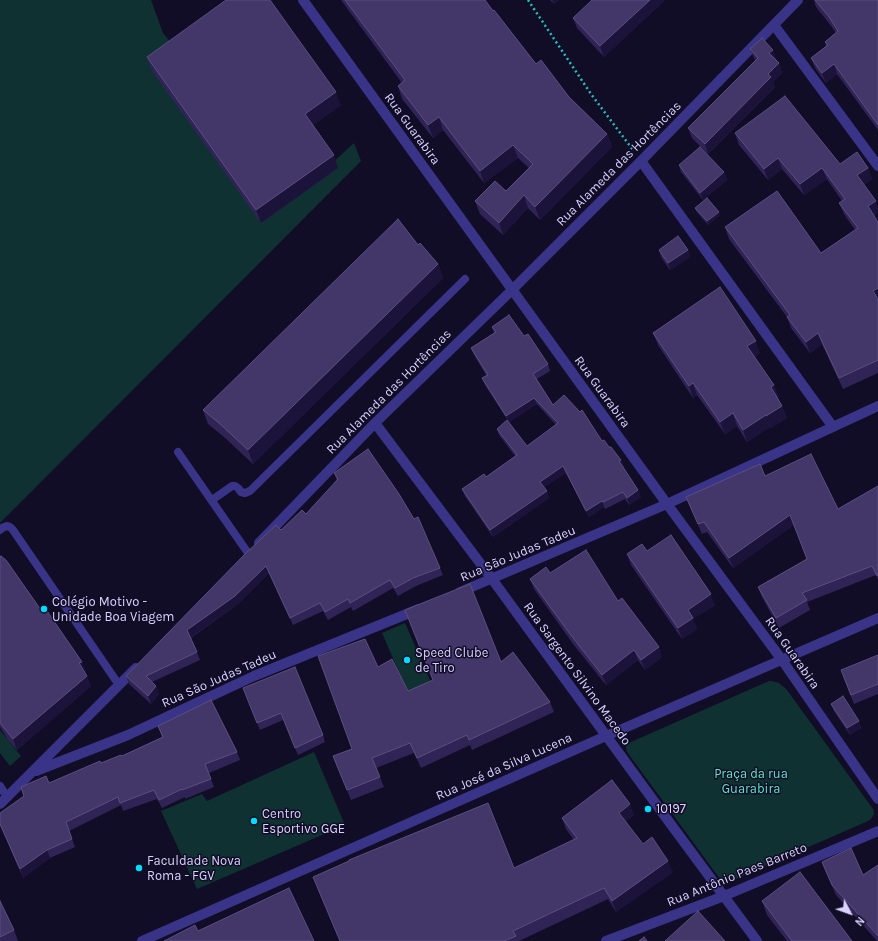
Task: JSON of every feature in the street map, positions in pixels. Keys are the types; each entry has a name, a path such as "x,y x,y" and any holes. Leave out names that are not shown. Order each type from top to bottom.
{"street":[{"name":"Rua Guarabira","path":"303,0 667,504 782,660 878,799"},
{"name":"Rua Alameda das Hortências","path":"246,556 375,423 512,290 641,161 798,0"},
{"path":"774,25 878,166"},
{"path":"641,161 833,426"},
{"name":"Rua São Judas Tadeu","path":"449,597 667,504 878,406"},
{"name":"Rua Sargento Silvino Macedo","path":"375,423 492,579 757,941"},
{"name":"Rua São Judas Tadeu","path":"31,773 128,735 254,676 427,606"},
{"name":"Rua José da Silva Lucena","path":"142,941 606,736 878,618"},
{"path":"0,804 141,663"},
{"name":"Rua Antônio Paes Barreto","path":"606,941 724,896 878,831"}],"lane":[{"path":"212,500 232,486 238,488 241,492 245,493 250,491 465,279"},
{"path":"178,452 212,500 246,556"},
{"path":"0,530 6,526 13,530 119,685"},
{"path":"0,786 7,797"}],"path":[{"path":"528,0 591,94 641,161"}],"green space":[{"path":"0,0 151,0 163,33 295,197 354,143 361,161 0,523"},
{"name":"Speed Clube de Tiro","path":"405,623 433,687 410,697 382,633"},
{"name":"Praça da rua Guarabira","path":"769,681 779,683 787,690 873,809 874,814 868,821 731,881 725,882 720,879 627,752 626,747 631,742"},
{"path":"0,730 21,756 10,766 0,753"},
{"name":"Centro Esportivo GGE","path":"314,752 345,825 197,889 161,811 202,794 207,801"}],"building":[{"path":"226,0 270,0 336,92 305,114 334,155 256,210 147,57"},
{"path":"345,0 485,0 536,64 541,60 569,97 607,134 535,207 524,195 499,223 475,201 495,181 506,191 533,164 513,145 480,171 439,117 428,125 398,86 405,80"},
{"path":"592,0 650,0 600,46 573,18"},
{"path":"815,0 878,0 878,125 834,64 822,73 811,58 828,45 825,42 838,31"},
{"path":"762,38 773,50 769,53 779,63 768,74 771,77 705,144 688,128 758,58 750,49"},
{"path":"785,96 840,164 857,152 868,168 857,175 876,201 868,206 878,222 878,288 873,291 878,299 878,360 839,378 818,333 806,342 787,317 790,315 725,227 777,191 821,253 858,228 839,203 845,199 822,168 800,184 778,158 764,169 735,133"},
{"path":"700,147 724,172 700,193 679,165"},
{"path":"707,198 719,212 707,221 695,208"},
{"path":"398,219 418,245 420,243 438,264 248,450 203,410"},
{"path":"678,236 688,250 668,263 659,250"},
{"path":"720,287 756,341 747,346 774,385 771,387 782,406 743,430 733,413 720,422 693,383 689,386 653,333"},
{"path":"509,315 524,336 528,334 548,364 533,374 553,405 564,395 580,412 582,410 602,441 604,440 609,447 611,447 621,460 619,461 638,490 627,498 623,492 603,502 602,501 586,511 563,466 540,482 547,491 490,530 462,489 484,474 486,477 517,455 497,429 507,420 527,446 558,423 534,398 506,416 482,378 488,375 471,348 496,332 492,327"},
{"path":"368,449 414,519 418,517 440,568 413,578 395,588 390,580 350,603 348,599 325,612 320,603 290,618 266,566 235,596 187,630 197,652 146,676 156,686 148,696 126,676 245,554 276,525 281,530 302,510 306,514 338,479 334,473"},
{"path":"811,454 838,509 878,486 878,575 877,576 872,566 802,593 807,600 776,618 758,587 807,559 790,515 729,558 704,522 698,524 686,497 760,464 765,476"},
{"path":"671,535 711,594 688,610 693,618 678,628 627,554 642,544 647,551"},
{"path":"586,550 618,601 622,598 659,647 641,660 634,650 602,675 530,579 546,567 550,573"},
{"path":"1,556 6,560 41,610 45,608 82,662 79,663 87,676 13,739 0,723"},
{"path":"470,584 501,662 513,652 550,702 469,740 467,735 417,758 410,743 372,758 380,777 347,790 333,756 352,749 318,656 365,639 378,667 392,659 408,691 433,680 405,610"},
{"path":"878,655 878,684 851,695 841,670"},
{"path":"295,667 323,735 295,748 281,713 257,723 243,688"},
{"path":"843,696 859,721 847,728 831,704"},
{"path":"211,700 237,752 205,764 211,779 182,789 159,800 154,790 120,803 118,797 66,822 72,839 47,850 20,869 0,824 0,813 24,796 21,787 46,776 49,783 100,761 101,763 121,755 122,756 163,737 158,726"},
{"path":"612,780 630,804 619,813 643,844 652,837 668,861 612,901 604,888 513,931 516,936 504,941 340,941 313,877 349,860 488,803 514,868 577,838 562,818"},
{"path":"851,848 863,875 878,865 878,936 832,885 822,862"},
{"path":"800,872 852,941 792,941 762,901"},
{"path":"289,888 314,941 164,941 195,925 198,931"},
{"path":"0,901 14,930 0,937"},
{"path":"698,911 725,941 665,941"},
{"path":"644,937 647,941 639,941"}],"place":[{"name":"Colégio Motivo - Unidade Boa Viagem","path":"44,609"},
{"name":"Speed Clube de Tiro","path":"407,660"},
{"name":"10197","path":"648,809"},
{"name":"Centro Esportivo GGE","path":"254,821"},
{"name":"Faculdade Nova Roma - FGV","path":"139,868"}]}
